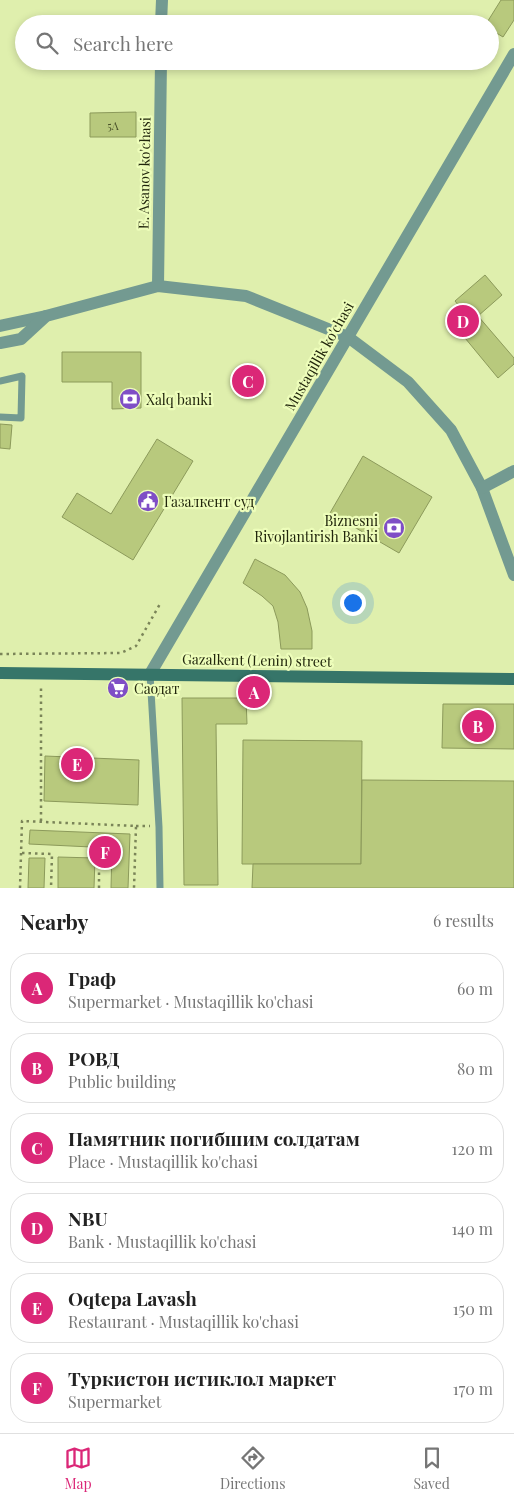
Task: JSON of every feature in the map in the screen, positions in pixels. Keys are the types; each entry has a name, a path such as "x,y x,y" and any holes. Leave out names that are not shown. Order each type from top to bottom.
{"main road":[{"name":"Gazalkent (Lenin) street","path":"0,673 514,679"}],"street":[{"path":"161,15 162,0"},
{"name":"Mustaqillik ko'chasi","path":"150,674 514,54"},
{"name":"E. Asanov ko'chasi","path":"158,286 161,70"},
{"path":"0,326 46,316 158,286 246,296 348,337 408,382 451,430 482,488 514,575"},
{"path":"0,343 21,339 46,316"},
{"path":"482,488 514,471"}],"lane":[{"path":"0,381 22,376 21,418 0,417"},
{"path":"150,674 159,827 160,888"}],"path":[{"path":"0,654 121,653 136,646 160,604"},
{"path":"41,686 41,821"},
{"path":"20,888 22,821 41,821 136,826 134,888"},
{"path":"21,853 52,854 51,888"},
{"path":"99,888 100,854"}],"building":[{"path":"501,0 514,0 514,20 503,37 499,35 499,15 492,15"},
{"path":"136,112 136,137 90,137 90,113"},
{"path":"485,275 502,295 478,316 514,358 514,364 498,378 451,321 463,311 455,301"},
{"path":"62,352 141,352 141,408 112,409 112,382 62,382"},
{"path":"0,424 12,425 10,449 0,448"},
{"path":"157,439 193,461 133,560 62,517 77,493 111,514"},
{"path":"363,456 432,497 399,553 330,513"},
{"path":"255,559 285,575 300,592 307,608 312,631 312,649 281,649 278,622 273,606 243,583"},
{"path":"182,698 246,698 247,724 216,724 218,885 184,885"},
{"path":"443,704 514,704 514,749 442,748"},
{"path":"243,740 362,741 361,864 242,864"},
{"path":"45,756 139,760 138,805 44,801"},
{"path":"362,780 514,781 514,888 252,888 253,864 361,864"},
{"path":"30,830 130,834 128,888 111,888 112,848 29,844"},
{"path":"58,857 95,858 94,888 58,888"},
{"path":"29,858 45,858 44,888 28,888"}],"place":[{"name":"NBU","path":"463,321"},
{"name":"Памятник погибшим солдатам","path":"248,381"},
{"name":"Xalq banki","path":"130,399"},
{"name":"Газалкент суд","path":"148,501"},
{"name":"Biznesni Rivojlantirish Banki","path":"394,528"},
{"name":"Саодат","path":"118,688"},
{"name":"Граф","path":"254,692"},
{"name":"РОВД","path":"478,726"},
{"name":"Oqtepa Lavash","path":"77,764"},
{"name":"Туркистон истиклол маркет","path":"105,852"}]}
